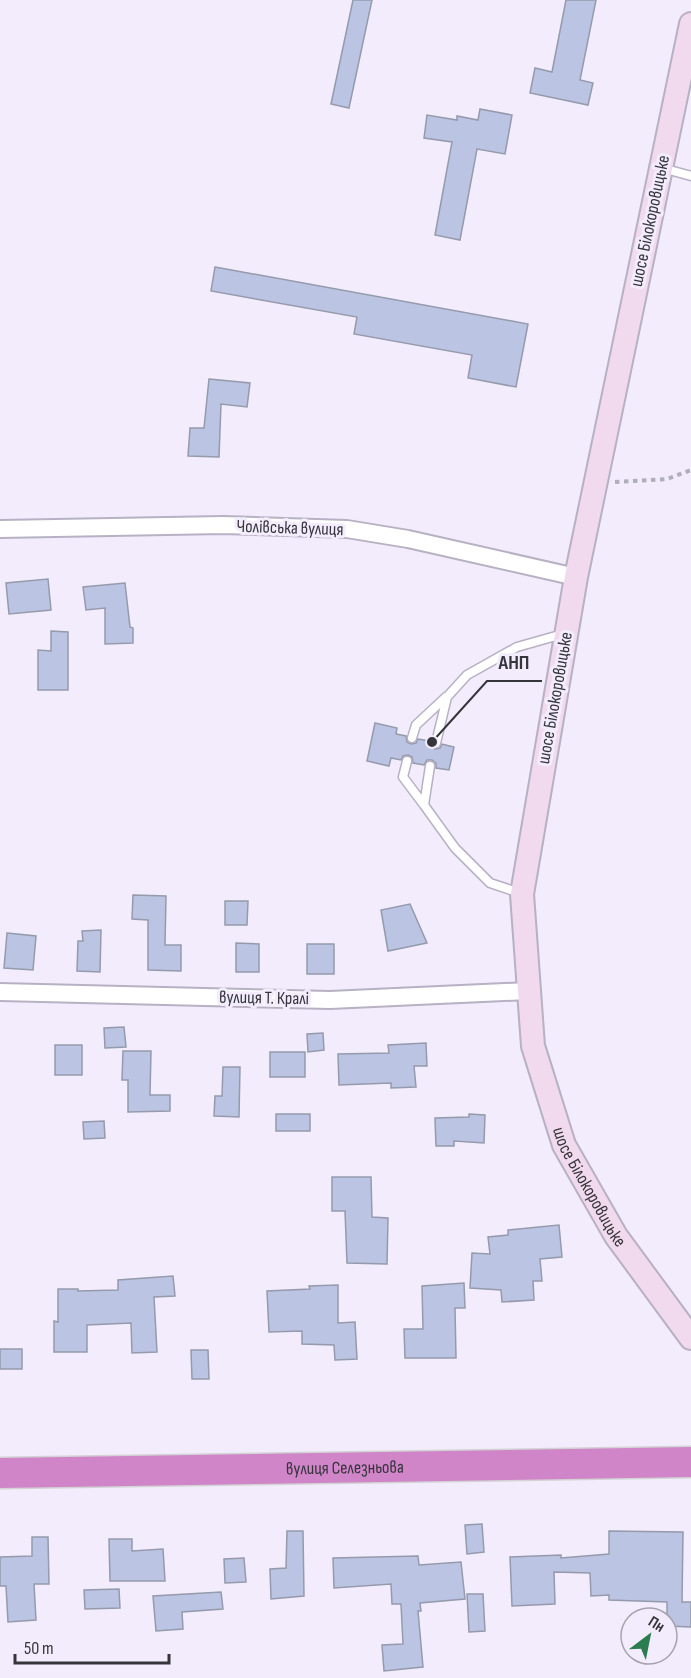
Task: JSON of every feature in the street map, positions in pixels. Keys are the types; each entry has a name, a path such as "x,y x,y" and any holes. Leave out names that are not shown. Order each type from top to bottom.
{"highway":[{"name":"вулиця Селезньова","path":"0,1473 691,1462"}],"main road":[{"name":"шосе Білокоровицьке","path":"691,24 576,578 522,894 533,1046 564,1145 616,1236 691,1338"}],"street":[{"name":"Чолівська вулиця","path":"0,529 223,525 347,529 408,539 576,578"},
{"name":"вулиця Т. Кралі","path":"0,992 330,1000 528,991"}],"lane":[{"path":"661,167 691,176"},
{"path":"412,738 416,725 467,675 517,647 567,633"},
{"path":"436,743 447,697"},
{"path":"407,761 404,777 455,848 490,883 522,894"},
{"path":"424,805 430,766"}],"path":[{"path":"595,484 667,479 691,470"}],"building":[{"path":"353,0 372,0 349,108 331,104"},
{"path":"566,0 596,0 580,80 593,83 588,105 530,93 535,68 552,72"},
{"path":"480,109 512,115 505,154 477,149 460,240 435,235 452,142 424,138 427,115 457,120 457,116 478,120"},
{"path":"215,267 528,324 516,387 468,378 472,355 354,334 357,317 211,291"},
{"path":"209,379 250,383 247,407 221,404 219,457 188,456 190,428 204,428"},
{"path":"48,579 51,610 9,614 6,583"},
{"path":"125,583 130,627 133,628 133,643 105,644 105,608 86,610 83,587"},
{"path":"51,631 68,632 68,690 38,690 38,650 51,651"},
{"path":"375,723 397,728 396,734 406,736 407,742 411,744 416,743 418,739 430,741 431,747 435,749 440,748 442,744 454,747 449,770 436,768 436,763 432,760 427,760 424,765 413,763 412,757 408,755 403,756 401,760 391,758 389,766 367,761"},
{"path":"133,895 166,896 165,945 181,945 181,971 148,970 148,920 132,919"},
{"path":"225,901 248,901 247,925 225,925"},
{"path":"410,904 427,943 388,951 381,910"},
{"path":"101,930 100,972 77,971 78,941 83,941 82,931"},
{"path":"7,933 36,936 33,970 4,968"},
{"path":"236,943 259,944 259,972 236,972"},
{"path":"307,944 334,944 334,974 307,974"},
{"path":"124,1027 126,1047 105,1048 104,1028"},
{"path":"323,1033 324,1050 308,1052 307,1034"},
{"path":"426,1043 427,1066 414,1066 416,1087 391,1088 391,1083 339,1085 338,1054 389,1053 388,1045"},
{"path":"55,1045 82,1045 82,1075 55,1075"},
{"path":"123,1051 151,1051 150,1095 170,1095 170,1111 128,1112 128,1080 122,1080"},
{"path":"270,1052 305,1052 305,1077 270,1077"},
{"path":"223,1067 240,1067 239,1117 214,1116 215,1096 222,1096"},
{"path":"276,1114 310,1114 310,1131 276,1131"},
{"path":"469,1114 485,1115 484,1143 454,1141 454,1146 436,1146 435,1118 469,1117"},
{"path":"104,1121 105,1138 84,1139 83,1122"},
{"path":"332,1177 371,1177 372,1217 388,1218 387,1264 347,1263 345,1211 332,1211"},
{"path":"559,1225 562,1257 540,1259 542,1281 533,1281 534,1300 502,1302 501,1290 470,1288 472,1253 490,1254 488,1237 508,1235 508,1230"},
{"path":"173,1276 175,1296 154,1297 157,1352 132,1353 131,1323 87,1325 87,1352 54,1352 54,1321 58,1322 58,1289 118,1290 118,1280"},
{"path":"464,1283 465,1308 455,1308 456,1358 405,1358 404,1329 423,1329 422,1286"},
{"path":"338,1285 338,1323 355,1322 357,1359 335,1360 334,1345 302,1344 302,1331 269,1332 267,1291"},
{"path":"0,1349 22,1349 22,1369 0,1369"},
{"path":"191,1350 208,1350 209,1379 192,1379"},
{"path":"482,1524 484,1552 467,1554 465,1525"},
{"path":"287,1531 303,1531 304,1596 271,1599 270,1569 286,1568"},
{"path":"609,1531 683,1532 682,1602 691,1602 691,1627 679,1626 679,1606 667,1606 667,1602 609,1600 609,1595 591,1596 590,1573 554,1572 555,1604 512,1606 510,1557 561,1555 561,1558 609,1554"},
{"path":"32,1537 48,1537 49,1584 34,1584 36,1620 8,1622 6,1586 0,1586 0,1557 32,1556"},
{"path":"109,1539 132,1539 132,1551 163,1549 165,1581 110,1581"},
{"path":"418,1556 419,1565 461,1562 465,1599 420,1603 421,1611 418,1611 423,1667 384,1671 382,1645 403,1644 401,1604 392,1604 391,1584 334,1588 333,1558"},
{"path":"244,1558 246,1582 225,1583 224,1559"},
{"path":"119,1589 120,1608 85,1609 84,1590"},
{"path":"221,1592 223,1609 182,1612 183,1629 156,1631 153,1596"},
{"path":"467,1594 483,1594 485,1631 469,1632"}],"place":[{"name":"АНП","path":"432,742"}]}
